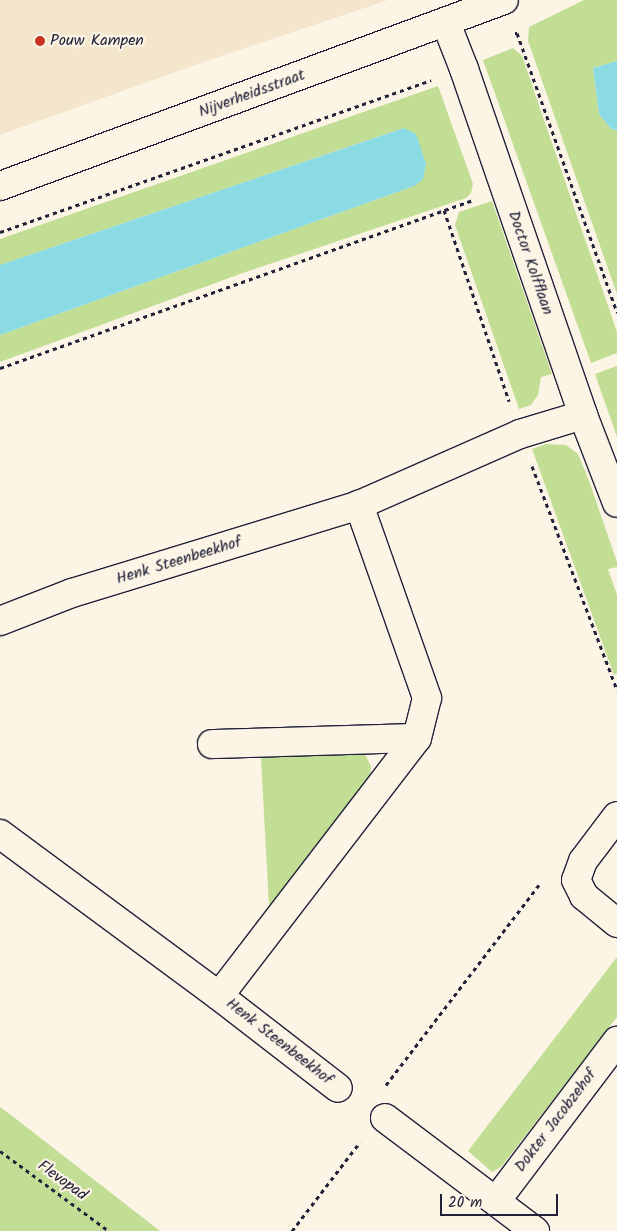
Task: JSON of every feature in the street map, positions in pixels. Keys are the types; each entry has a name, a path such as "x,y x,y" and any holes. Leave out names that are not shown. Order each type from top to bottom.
{"street":[{"name":"Nijverheidsstraat","path":"0,186 504,0"},
{"name":"Doctor Kolfflaan","path":"446,23 464,69 583,415 615,491"},
{"name":"Henk Steenbeekhof","path":"0,622 72,593 359,505 520,434 583,415"},
{"name":"Henk Steenbeekhof","path":"219,996 417,738 427,698 359,505"},
{"path":"212,744 417,738"},
{"path":"617,816 583,861 576,880 584,896 617,923"},
{"name":"Henk Steenbeekhof","path":"0,834 219,996 338,1088"},
{"name":"Dokter Jacobzehof","path":"496,1201 617,1041"},
{"path":"383,1105 496,1201 536,1231"}],"path":[{"path":"508,37 517,33 617,313"},
{"path":"0,232 464,69"},
{"path":"0,368 505,189"},
{"path":"383,1105 541,882 576,880"},
{"path":"292,1231 362,1139"},
{"name":"Flevopad","path":"0,1151 109,1231"}],"shaded area":[{"path":"0,0 388,0 195,65 0,135"}],"green space":[{"path":"584,0 617,0 617,61 593,68 599,114 611,129 617,130 617,294 528,41 529,27"},
{"path":"513,48 522,56 617,332 617,353 591,363 483,60"},
{"path":"438,86 473,184 471,193 466,198 240,274 0,362 0,335 414,186 404,128 0,265 0,239"},
{"path":"492,201 552,374 541,377 538,395 531,405 519,409 455,225 459,212"},
{"path":"617,366 617,437 595,374"},
{"path":"546,444 566,445 578,454 617,562 617,567 608,569 617,595 617,673 614,675 532,449"},
{"path":"357,750 365,755 371,766 370,780 269,906 261,759 267,754"},
{"path":"617,957 617,1017 501,1167 492,1172 468,1151"},
{"path":"0,1107 11,1115 160,1231 0,1231"}],"water":[{"path":"617,61 617,130 611,129 599,114 593,68"},
{"path":"404,128 416,134 426,164 423,179 414,186 0,335 0,265"}],"place":[{"name":"Pouw Kampen","path":"40,41"}]}
